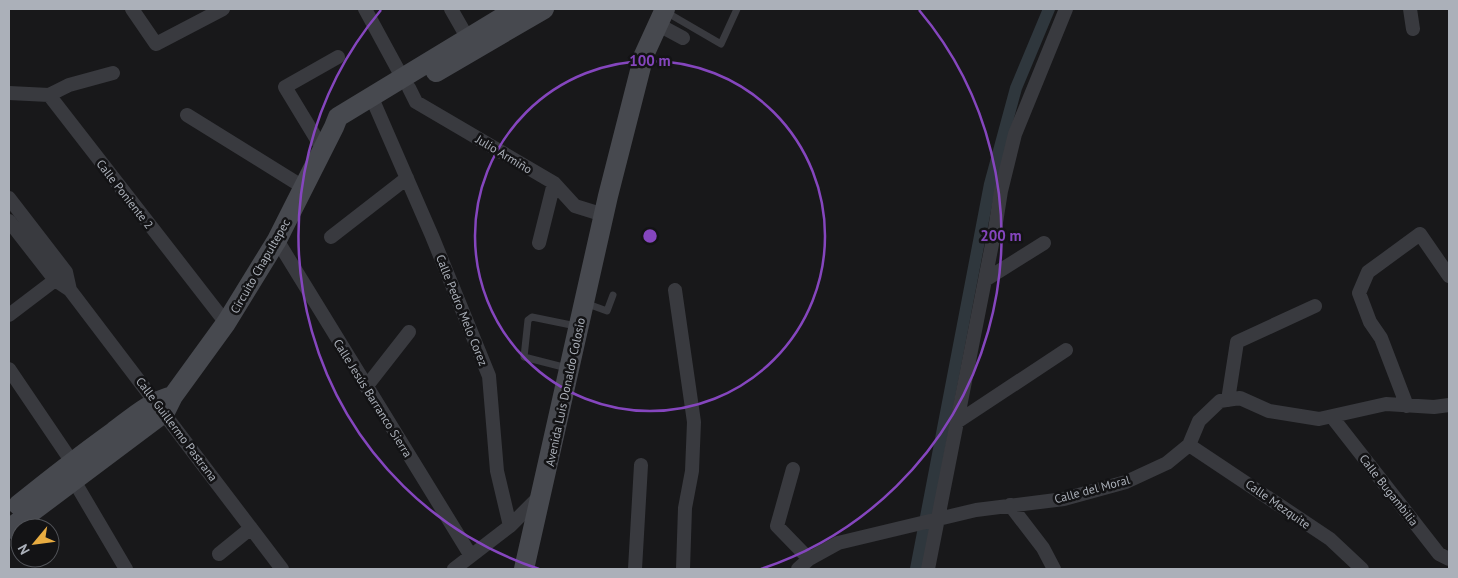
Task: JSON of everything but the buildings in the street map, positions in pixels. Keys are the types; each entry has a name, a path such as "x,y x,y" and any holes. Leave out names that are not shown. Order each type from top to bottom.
{"main road":[{"name":"Circuito Chapultepec","path":"334,127 346,125 467,37 516,9"},
{"name":"Circuito Chapultepec","path":"9,513 72,471 165,403 226,324 277,240 338,116 351,107 406,83 544,9"},
{"name":"Avenida Luis Donaldo Colosio","path":"524,569 571,368 606,205 644,55 662,14"},
{"name":"Circuito Chapultepec","path":"9,529 72,471"}],"street":[{"path":"132,9 156,44 223,9"},
{"name":"Julio Armiño","path":"365,9 416,102 554,183 575,206 606,205"},
{"path":"451,9 467,37"},
{"path":"928,569 932,522 957,422 1001,191 1015,134 1066,9"},
{"path":"1410,9 1412,29"},
{"path":"662,14 683,38"},
{"path":"322,148 286,87 338,57"},
{"path":"9,93 49,95 69,86 113,74"},
{"name":"Calle Poniente 2","path":"49,95 226,324"},
{"name":"Calle Pedro Melo Corez","path":"375,105 489,376 497,471 510,526"},
{"path":"187,115 303,187"},
{"path":"331,237 407,178"},
{"path":"539,243 554,183"},
{"name":"Calle Guillermo Pastrana","path":"9,198 70,290 165,403 251,528 282,569"},
{"name":"Calle Guillermo Pastrana","path":"9,221 60,276"},
{"path":"1407,406 1381,338 1370,322 1359,294 1368,272 1420,234 1449,276"},
{"name":"Calle Jesús Barranco Sierra","path":"277,240 471,556"},
{"path":"985,280 1044,243"},
{"path":"9,315 60,276"},
{"path":"675,290 694,422 692,471 685,508 682,569"},
{"path":"1315,306 1237,342 1228,400 1240,398 1269,411 1319,418 1332,417 1386,404 1434,407 1449,405"},
{"path":"366,387 409,332"},
{"path":"957,422 1066,350"},
{"path":"9,369 72,471 126,569"},
{"name":"Calle del Moral","path":"798,569 809,559 838,543 976,510 1064,499 1126,482 1167,463 1189,445 1199,421 1220,401 1228,400"},
{"name":"Calle Bugambilia","path":"1332,417 1439,554 1449,559"},
{"name":"Calle Mezquite","path":"1189,445 1330,539 1362,569"},
{"path":"635,569 641,465"},
{"path":"793,469 777,526 809,559"},
{"path":"454,569 510,526 542,494"},
{"path":"1010,506 1043,548 1054,569"},
{"path":"219,554 251,528"}],"lane":[{"path":"662,14 720,44 737,9"},
{"path":"584,303 607,311 612,295"},
{"path":"571,368 524,358 528,320 532,317 579,326"}],"waterway":[{"path":"916,569 990,184 1016,88 1049,9"}]}
